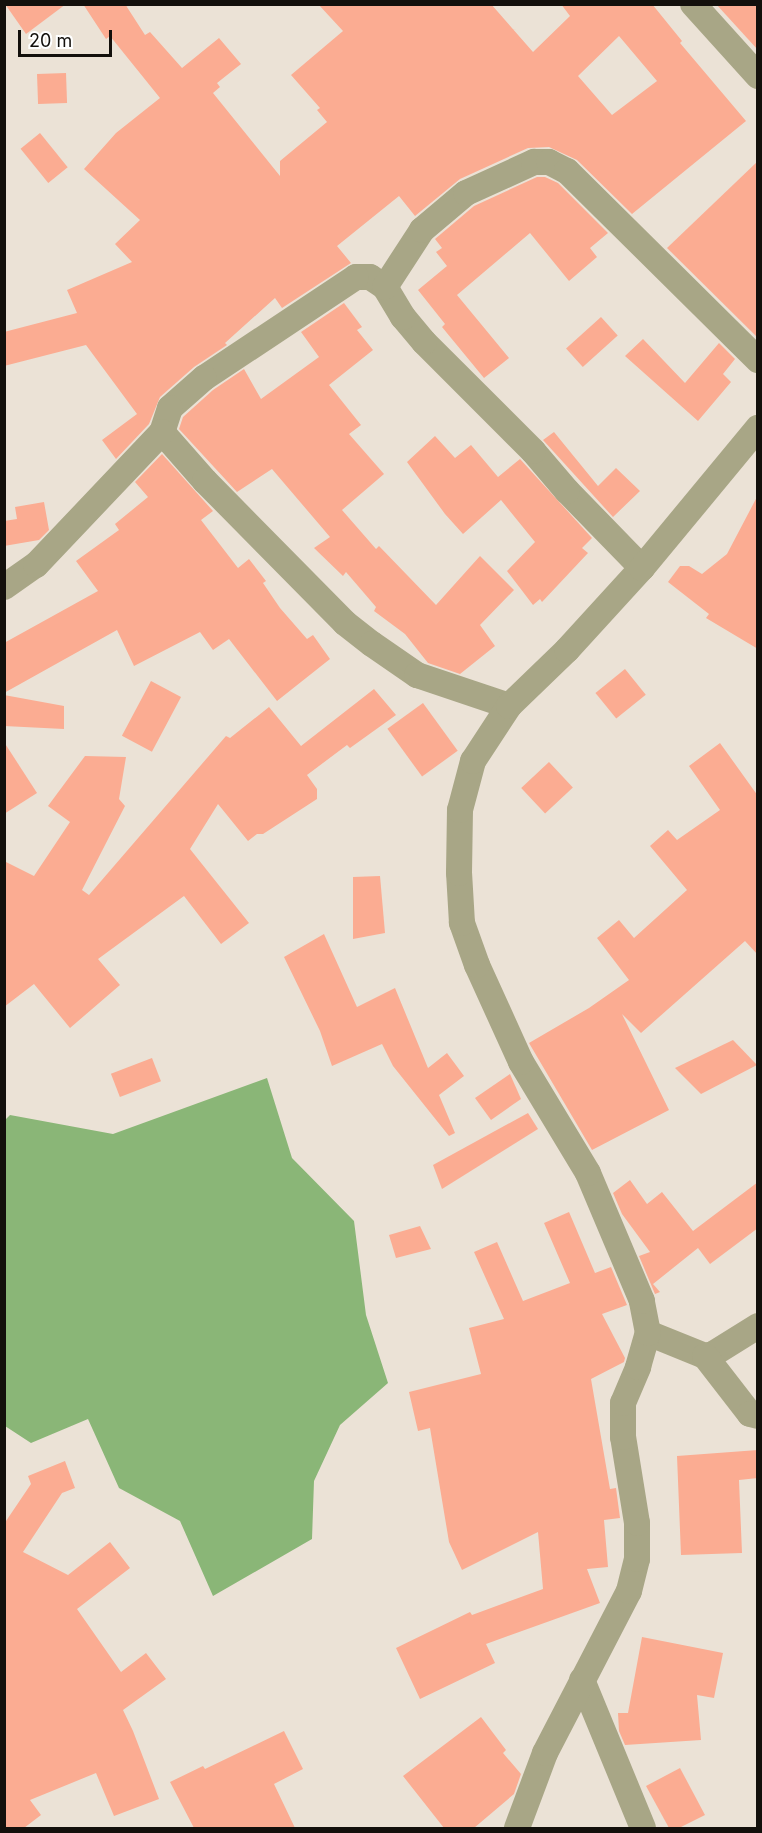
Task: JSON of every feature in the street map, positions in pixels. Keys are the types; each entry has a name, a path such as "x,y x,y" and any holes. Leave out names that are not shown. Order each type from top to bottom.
{"street":[{"path":"693,4 758,76"},
{"path":"385,287 422,230 466,193 534,162 549,162 567,171 758,360"},
{"path":"4,587 36,565 162,432 170,408 204,378 356,277 370,277 385,287 403,317 424,342 533,451 567,491 642,568"},
{"path":"162,432 206,482 345,623 417,675 509,706"},
{"path":"517,1828 544,1753 629,1591 637,1559 637,1523 622,1437 623,1403 638,1367 648,1333 642,1301 588,1173 521,1062 477,965 462,924 459,873 460,810 473,761 509,706 567,650 753,442"},
{"path":"705,1356 713,1354 758,1326"},
{"path":"648,1333 705,1356 750,1414 758,1416"},
{"path":"582,1680 643,1828"}],"shaded area":[{"path":"267,1078 292,1158 354,1221 366,1315 388,1383 340,1425 314,1481 312,1539 213,1596 180,1521 119,1488 88,1419 31,1443 5,1426 5,1120 10,1115 113,1134"}],"building":[{"path":"5,4 66,4 26,34"},
{"path":"83,4 125,4 145,35 150,32 182,68 219,38 241,64 217,83 220,87 213,93 280,176 280,161 327,122 317,110 320,108 291,75 343,31 318,4 491,4 533,52 570,16 561,4 652,4 682,41 680,43 746,121 632,214 577,160 549,147 528,148 460,179 415,216 399,196 337,246 351,263 282,308 275,298 225,343 227,345 194,367 160,397 149,424 116,459 102,440 137,414 86,345 4,366 4,332 77,313 67,290 132,262 115,244 140,220 84,169 116,133 160,98 110,36 106,39","holes":["619,36 657,81 612,115 578,76"]},
{"path":"716,4 758,4 758,50"},
{"path":"66,73 67,103 38,104 37,74"},
{"path":"40,133 68,167 48,183 21,149"},
{"path":"758,161 758,338 667,248"},
{"path":"537,177 545,177 558,183 608,233 590,248 597,257 569,281 530,233 457,295 509,358 484,378 442,327 445,324 418,290 447,266 436,252 442,248 435,239 474,206"},
{"path":"344,303 362,327 357,330 373,350 329,385 361,425 349,434 384,474 342,510 376,549 379,546 436,605 480,556 514,590 480,625 495,646 460,674 428,663 405,634 374,611 376,607 346,572 343,576 314,548 330,537 272,469 237,492 179,429 183,417 213,390 244,369 261,399 319,357 301,332"},
{"path":"601,317 618,336 583,367 566,348"},
{"path":"643,339 685,383 719,343 735,359 723,374 731,382 698,421 625,356"},
{"path":"554,432 598,486 616,468 640,491 613,517 543,440"},
{"path":"435,436 455,458 471,445 498,477 520,459 592,538 582,548 588,553 542,602 540,599 533,605 507,571 535,542 501,500 463,534 445,514 407,462"},
{"path":"162,454 213,511 201,520 238,568 249,559 266,581 263,583 280,608 307,639 313,635 330,659 277,701 229,639 213,650 200,632 134,666 117,630 4,693 4,643 98,591 76,561 119,530 115,524 148,497 135,482"},
{"path":"758,495 758,649 706,618 709,614 668,582 680,566 689,566 702,574 727,554"},
{"path":"44,502 49,530 39,540 4,546 4,521 17,519 15,507"},
{"path":"625,669 646,695 616,719 595,693"},
{"path":"151,681 181,697 152,752 122,736"},
{"path":"374,689 396,715 350,748 347,745 307,775 317,789 317,799 263,834 257,834 248,841 218,804 190,849 249,923 221,944 184,896 98,959 120,985 70,1028 34,984 4,1007 4,861 34,876 70,822 48,806 85,756 126,757 119,799 125,806 82,890 89,895 226,736 230,738 269,707 301,746"},
{"path":"4,695 64,706 64,729 4,726"},
{"path":"423,703 458,751 422,777 387,729"},
{"path":"4,742 37,793 4,814"},
{"path":"720,743 758,796 758,955 745,941 641,1033 622,1014 669,1110 592,1150 529,1043 589,1008 629,980 597,938 619,920 634,938 687,890 650,846 668,830 677,840 720,810 689,766"},
{"path":"549,762 573,788 545,814 521,788"},
{"path":"380,876 385,933 353,939 353,877"},
{"path":"324,934 357,1007 395,988 428,1068 447,1053 464,1076 439,1095 455,1133 449,1136 393,1066 382,1044 332,1066 320,1031 284,957"},
{"path":"733,1040 757,1065 701,1094 675,1068"},
{"path":"152,1058 161,1081 120,1097 111,1074"},
{"path":"510,1074 521,1099 491,1120 475,1098"},
{"path":"528,1113 538,1129 442,1189 433,1165"},
{"path":"630,1180 647,1204 662,1192 693,1231 758,1182 758,1228 710,1264 698,1248 653,1284 660,1292 655,1294 639,1256 650,1252 622,1214 613,1193"},
{"path":"569,1212 595,1273 611,1267 627,1305 602,1314 625,1358 624,1362 591,1379 610,1489 616,1488 620,1518 604,1520 608,1567 587,1569 600,1603 486,1644 495,1663 420,1699 396,1648 470,1612 472,1615 543,1589 538,1532 462,1570 449,1542 430,1428 418,1431 409,1392 481,1374 469,1328 504,1319 474,1252 497,1242 523,1301 570,1283 544,1223"},
{"path":"420,1226 431,1249 396,1258 389,1235"},
{"path":"758,1450 758,1478 739,1480 742,1553 681,1555 677,1456"},
{"path":"65,1461 75,1488 62,1493 23,1552 68,1575 110,1542 130,1568 77,1609 121,1672 146,1653 166,1679 123,1710 159,1799 114,1816 96,1773 30,1800 41,1815 24,1828 4,1828 4,1524 31,1484 28,1476"},
{"path":"642,1637 723,1653 714,1698 697,1695 701,1740 625,1745 619,1731 618,1713 628,1713"},
{"path":"481,1717 506,1750 503,1753 521,1774 514,1794 474,1828 444,1828 403,1776"},
{"path":"284,1731 303,1769 274,1784 295,1828 194,1828 170,1782 203,1766 205,1769"},
{"path":"680,1768 705,1815 679,1828 669,1828 646,1786"}]}
